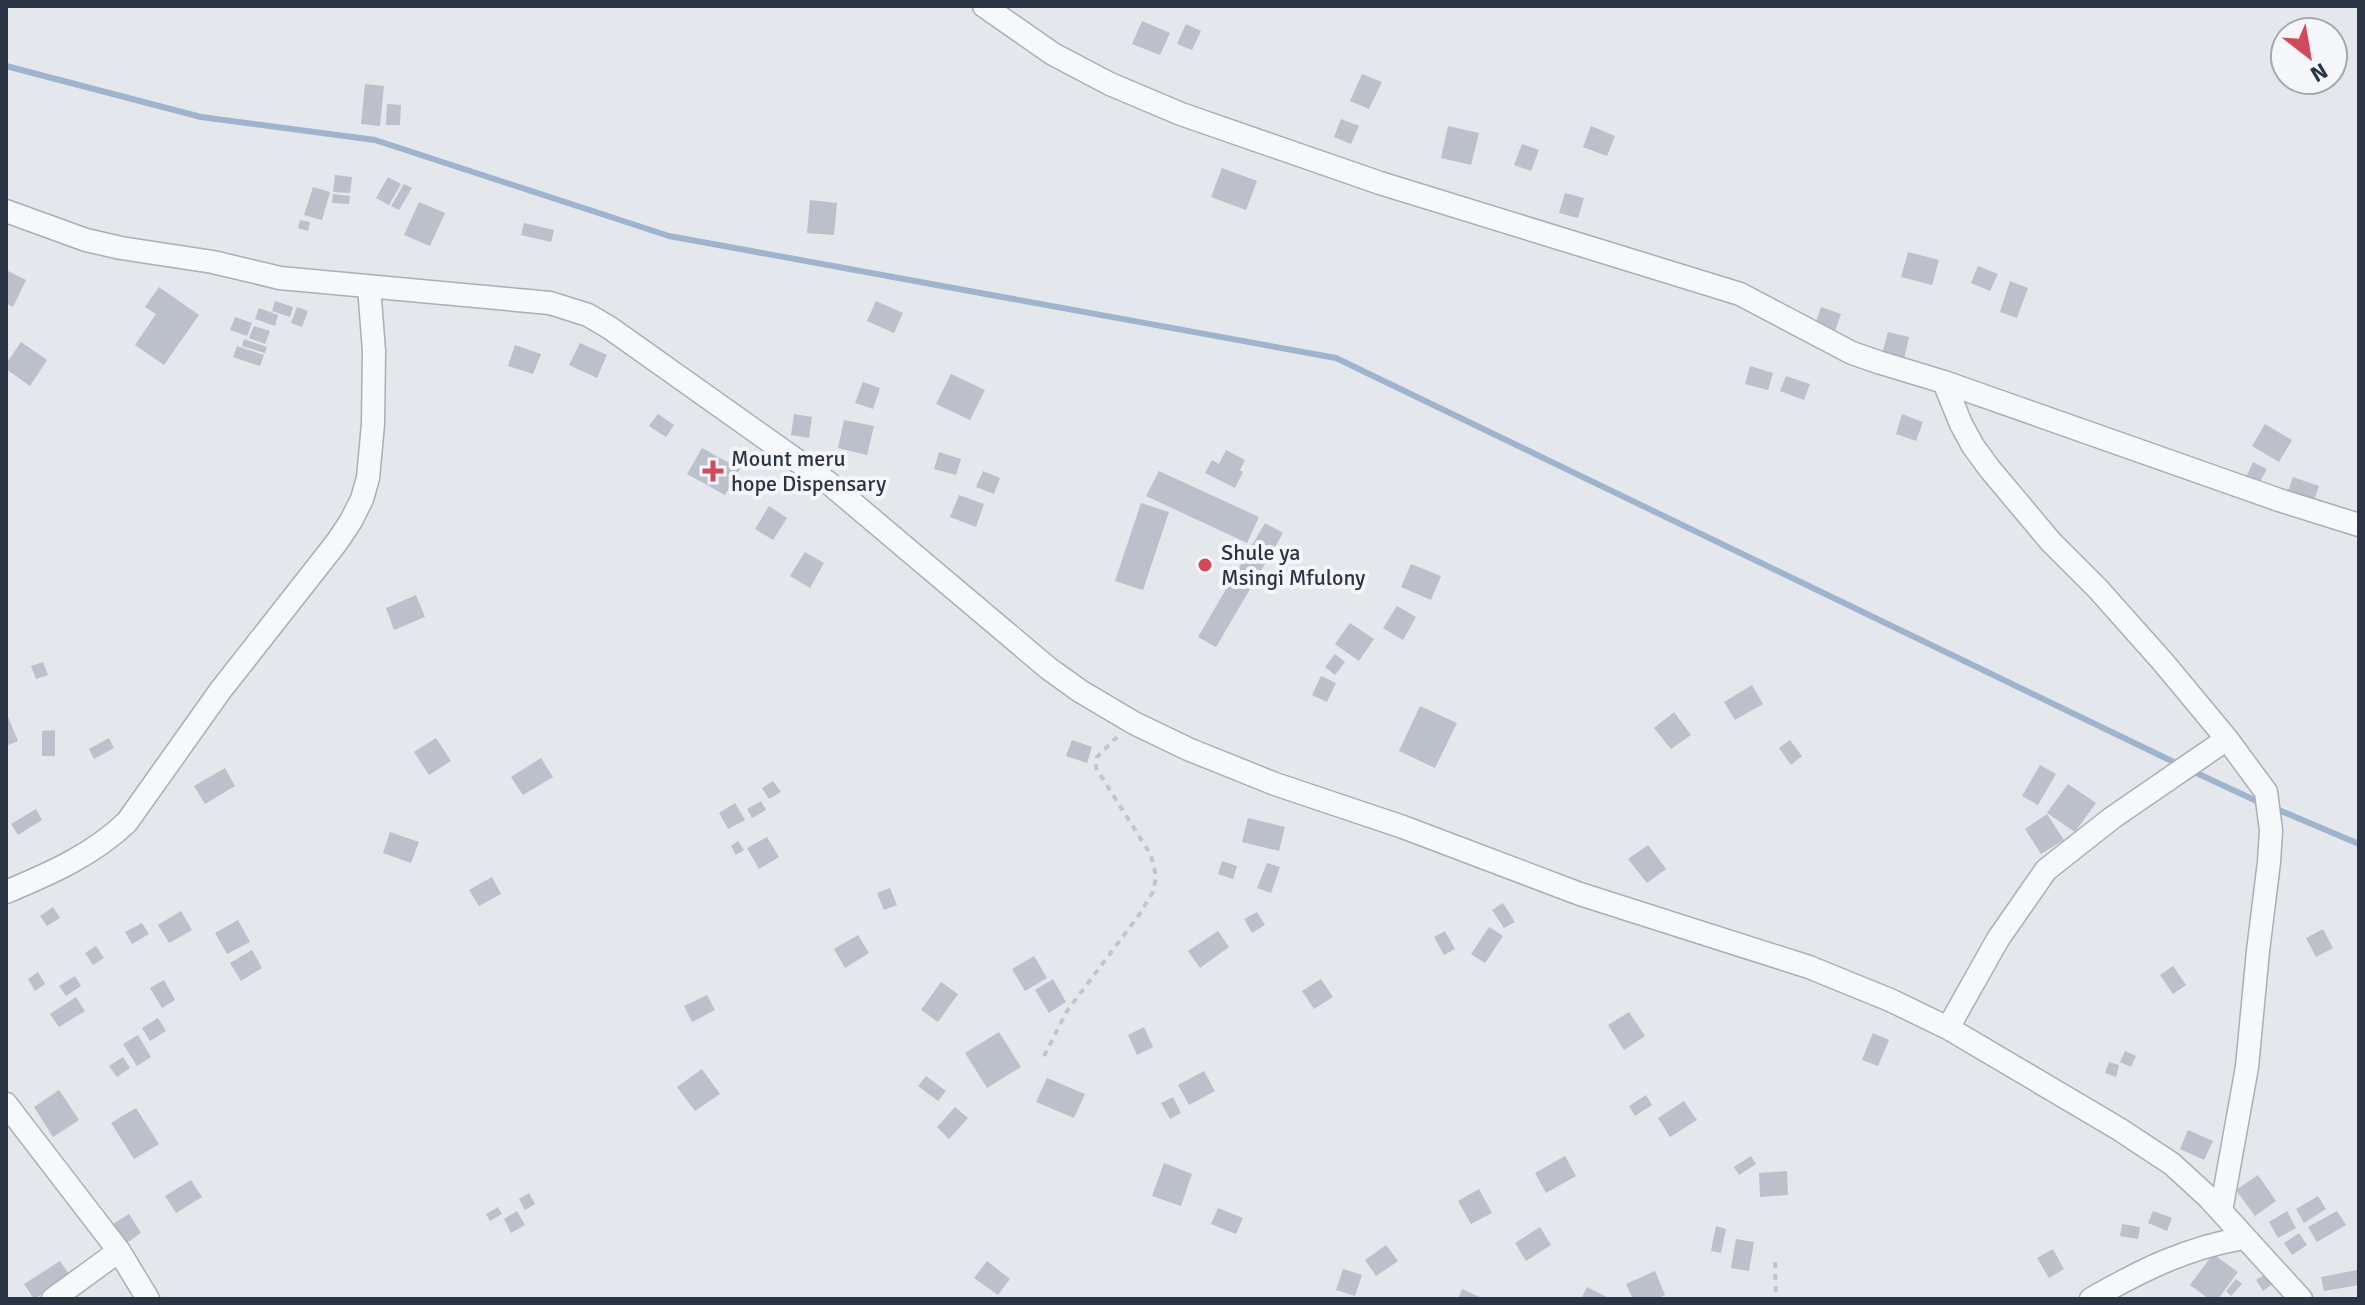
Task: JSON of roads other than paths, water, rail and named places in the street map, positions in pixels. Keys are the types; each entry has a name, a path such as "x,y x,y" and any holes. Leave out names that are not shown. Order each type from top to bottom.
{"street":[{"path":"984,6 1053,54 1110,84 1181,114 1394,187 1740,294 1852,353 2359,525"},
{"path":"6,211 86,240 213,262 280,278 550,303 588,315 657,360 830,484 1048,668 1134,723 1188,749 1275,784 1403,827 1570,890 1809,967 1948,1028 2083,1106 2150,1149 2193,1182 2301,1299"},
{"path":"6,892 91,852 127,822 220,691 351,521 368,478 371,455 374,351 369,287"},
{"path":"1944,382 1961,424 1989,468 2051,542 2163,662 2266,792 2271,830 2247,1067 2221,1211"},
{"path":"1948,1028 1998,939 2046,870 2112,818 2227,739"},
{"path":"6,1104 119,1251 148,1299"},
{"path":"2091,1299 2167,1259 2216,1243 2244,1238"},
{"path":"53,1299 119,1251"}],"waterway":[{"path":"6,66 201,117 375,140 669,236 1336,358 2180,765"},
{"path":"2190,770 2263,804"},
{"path":"2274,808 2359,844"}],"place":[{"name":"Mount meru hope Dispensary","path":"713,471"},
{"name":"Shule ya Msingi Mfulony","path":"1205,565"}]}
